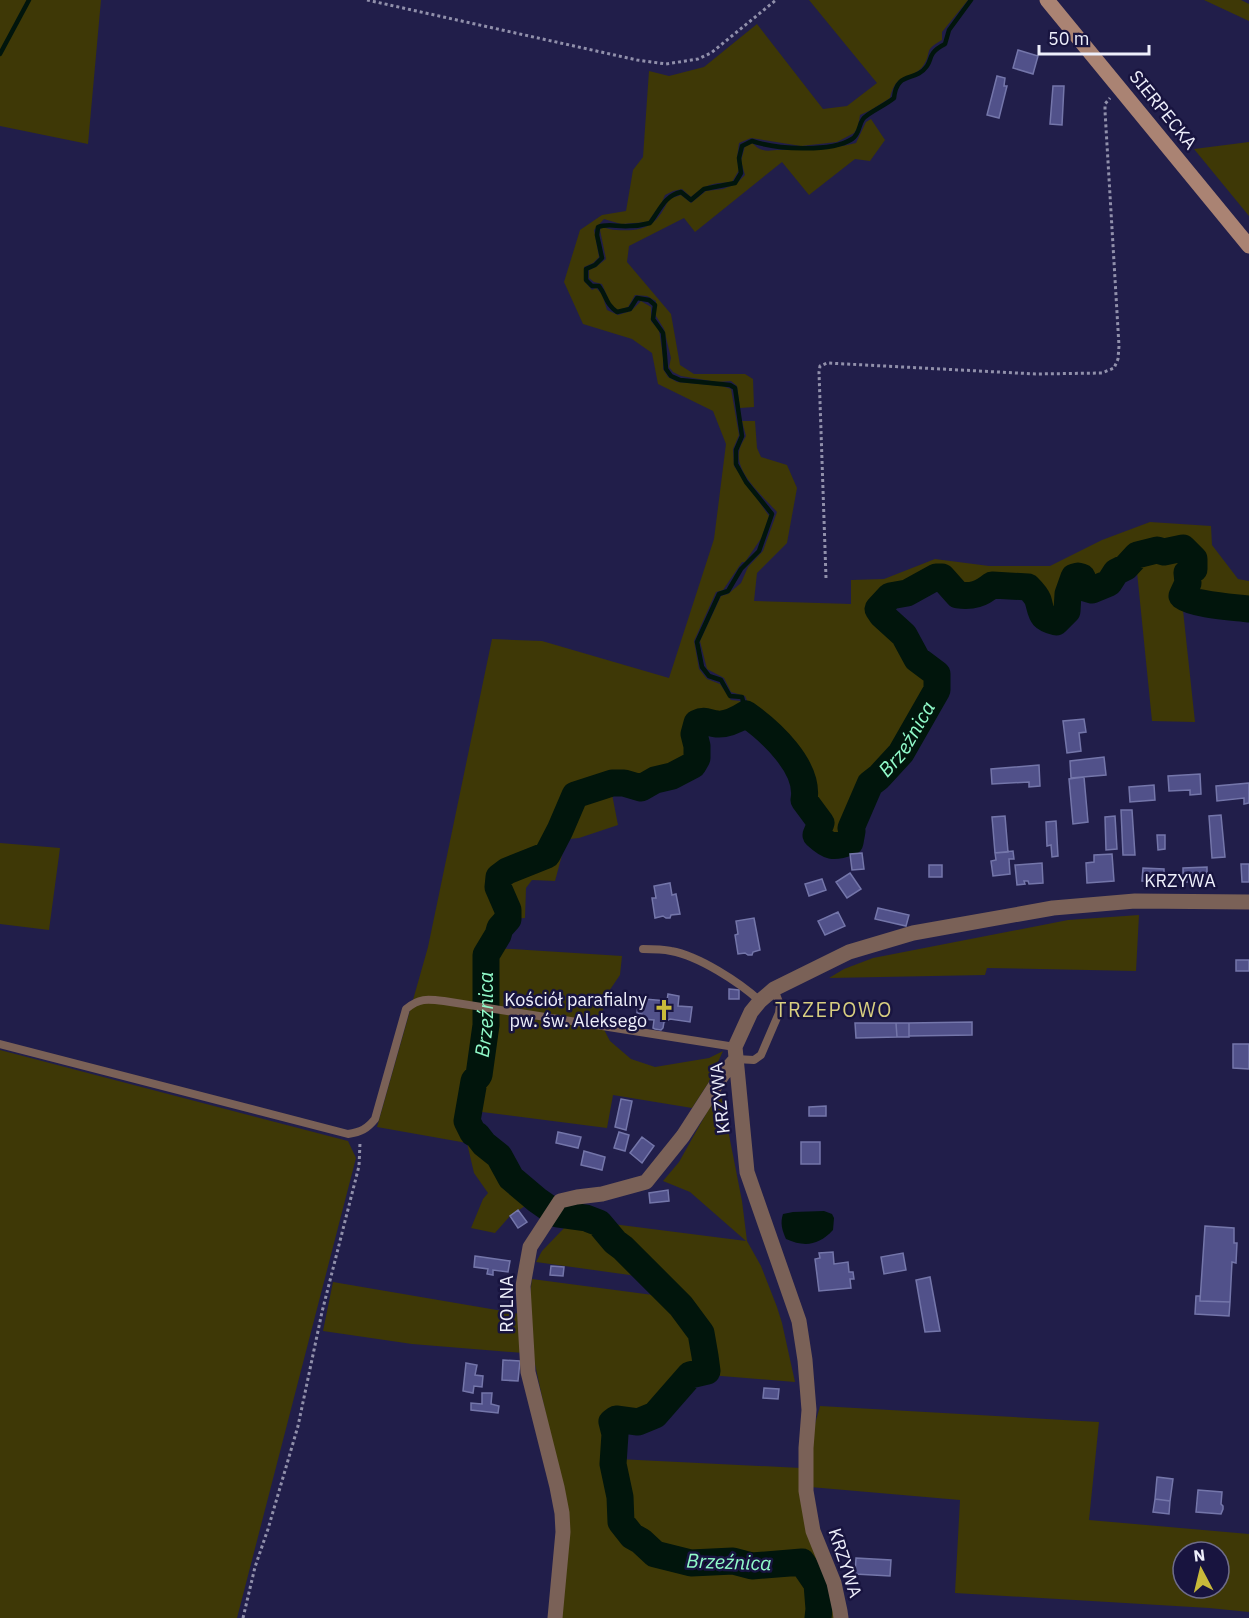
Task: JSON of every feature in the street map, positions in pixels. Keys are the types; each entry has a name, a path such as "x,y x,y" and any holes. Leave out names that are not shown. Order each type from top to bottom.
{"street":[{"name":"SIERPECKA","path":"1047,0 1249,246"},
{"name":"KRZYWA","path":"841,1618 834,1583 813,1531 806,1491 809,1410 799,1321 747,1172 736,1053 751,1012 774,989 849,952 913,933 1064,907 1135,901 1249,902"},
{"name":"ROLNA","path":"555,1618 563,1532 562,1513 528,1372 523,1286 530,1247 560,1201 602,1194 646,1182 683,1136 736,1053"}],"lane":[{"path":"643,949 671,951 688,956 707,965 760,1001"},
{"path":"0,1044 348,1134 368,1128 375,1119 406,1009 414,1003 426,999 495,1009 736,1053 754,1059 761,1055 779,1013 780,1005 774,989"}],"path":[{"path":"367,0 666,64 698,59 711,53 776,0"},
{"path":"826,578 820,366 827,363 1036,374 1102,373 1114,368 1118,359 1119,346 1105,111 1106,104 1119,87"},
{"path":"243,1618 255,1567 298,1426 322,1312 359,1166 360,1142 357,1132"}],"shaded area":[{"path":"0,0 101,0 88,144 0,126"},
{"path":"809,0 968,0 942,32 942,40 930,49 919,71 896,83 890,98 860,115 858,127 854,133 837,142 801,146 751,138 739,143 737,158 739,170 732,182 710,185 691,197 682,189 673,191 665,195 648,222 621,224 604,219 594,230 599,257 584,267 584,281 592,290 596,288 602,294 607,310 618,315 631,311 641,301 651,307 651,321 659,330 663,369 668,377 677,382 722,386 731,389 739,435 733,449 734,466 769,516 762,537 745,562 742,562 723,590 716,592 694,641 699,669 707,679 720,684 731,700 740,701 741,709 723,719 696,718 690,734 695,757 676,770 641,785 616,774 613,779 572,790 559,826 544,854 525,858 514,865 497,869 489,879 506,911 505,918 496,927 495,935 484,948 484,995 478,1047 467,1104 460,1118 471,1138 474,1138 495,1157 505,1179 517,1186 531,1202 510,1216 495,1233 471,1228 483,1199 488,1193 474,1173 467,1143 377,1127 428,947 492,639 542,641 669,678 714,539 726,444 713,411 658,384 652,353 632,339 583,324 564,282 580,230 602,215 626,211 633,170 643,157 649,71 669,76 704,67 757,24 823,109 847,106 877,83"},
{"path":"1204,0 1241,0 1249,4 1249,21"},
{"path":"871,119 885,140 870,161 855,159 809,195 782,162 695,232 684,218 629,246 627,262 671,314 680,365 694,374 745,374 753,379 754,407 740,408 737,386 731,381 717,382 681,376 673,372 669,367 671,358 664,329 656,316 656,301 647,296 635,295 628,307 618,310 611,305 602,284 589,278 589,270 606,259 600,230 602,227 614,230 643,228 655,221 669,199 681,195 691,203 706,191 723,189 736,184 745,175 741,161 745,146 752,143 759,149 770,151 818,149 856,143 866,122"},
{"path":"1249,142 1249,216 1194,149"},
{"path":"742,421 755,421 757,448 761,457 787,465 797,488 787,543 757,573 754,601 851,604 851,580 884,579 935,559 989,566 1050,566 1102,540 1150,522 1211,526 1212,545 1238,579 1249,581 1249,604 1185,595 1190,585 1190,573 1197,570 1197,560 1185,545 1141,552 1123,561 1107,581 1088,587 1085,585 1084,575 1076,573 1067,585 1064,610 1055,618 1049,618 1042,612 1040,597 1030,585 994,581 980,590 969,593 957,590 947,578 939,573 903,591 887,593 876,604 873,612 902,637 914,661 934,674 935,686 898,751 880,774 866,785 850,824 849,837 843,843 827,842 821,835 822,825 819,816 806,799 808,783 788,746 763,726 745,696 731,692 724,678 707,669 700,641 721,596 728,594 741,583 748,567 763,551 777,512 757,491 741,466 740,448 746,436"},
{"path":"1180,551 1192,559 1192,568 1185,570 1185,582 1177,595 1182,601 1195,722 1152,721 1136,562 1140,557 1156,552 1165,556"},
{"path":"611,789 618,825 579,838 560,840 579,796"},
{"path":"0,843 60,848 49,930 0,924"},
{"path":"555,850 562,855 555,881 532,880 526,888 525,918 511,919 510,908 503,893 504,878 517,868 550,858"},
{"path":"1139,915 1136,971 987,968 985,975 829,978 844,969 873,958 1068,920"},
{"path":"495,948 622,956 620,975 607,994 600,1022 610,1041 631,1059 655,1067 709,1058 723,1051 709,1082 692,1108 613,1095 607,1128 474,1111 475,1091 482,1079 495,1024 489,962"},
{"path":"0,1050 348,1141 356,1158 237,1618 0,1618"},
{"path":"720,1089 742,1201 747,1241 761,1266 777,1307 795,1382 709,1375 710,1364 703,1331 679,1299 605,1223 746,1241 690,1192 663,1181 679,1162"},
{"path":"824,1211 832,1214 834,1218 833,1230 822,1239 805,1244 786,1239 782,1226 783,1214"},
{"path":"583,1223 594,1225 611,1247 617,1247 644,1277 536,1262 542,1251 567,1225"},
{"path":"532,1279 668,1297 698,1335 702,1370 684,1373 653,1412 640,1419 613,1417 609,1421 612,1440 608,1460 616,1494 617,1525 631,1543 638,1544 653,1557 690,1567 733,1564 752,1570 800,1567 814,1590 814,1618 560,1618 556,1461 533,1355 528,1311"},
{"path":"333,1282 520,1314 524,1353 412,1344 323,1331"},
{"path":"820,1406 1099,1422 1089,1520 1249,1534 1249,1612 955,1593 960,1500 810,1487 811,1438"},
{"path":"618,1459 801,1468 830,1584 836,1618 822,1618 824,1609 819,1579 804,1556 768,1562 732,1558 690,1559 660,1551 630,1530 623,1517 623,1492 617,1467"}],"building":[{"path":"1018,50 1038,56 1033,74 1013,68"},
{"path":"997,76 1005,78 1004,86 1007,86 999,118 987,115"},
{"path":"1053,86 1064,86 1062,125 1050,124"},
{"path":"1084,719 1086,732 1079,733 1081,751 1067,753 1063,721"},
{"path":"1104,757 1106,775 1071,778 1070,761"},
{"path":"1039,765 1040,786 1029,787 1029,782 992,784 991,769"},
{"path":"1200,774 1201,794 1190,795 1190,790 1169,791 1168,776"},
{"path":"1084,777 1088,822 1073,824 1069,779"},
{"path":"1249,783 1249,803 1244,804 1244,798 1217,801 1216,786"},
{"path":"1154,785 1155,800 1130,802 1129,787"},
{"path":"1121,810 1132,810 1135,855 1123,855"},
{"path":"1221,815 1225,857 1212,858 1209,816"},
{"path":"1005,816 1008,852 995,853 992,817"},
{"path":"1115,816 1117,849 1106,850 1105,817"},
{"path":"1056,821 1058,856 1052,857 1051,845 1047,846 1046,822"},
{"path":"1157,835 1165,835 1165,849 1158,850"},
{"path":"1013,851 1014,859 1009,859 1010,874 993,876 991,861 996,860 995,853"},
{"path":"862,853 864,869 852,870 850,854"},
{"path":"1112,854 1114,881 1087,883 1086,863 1094,862 1094,855"},
{"path":"1042,863 1043,883 1029,884 1028,881 1024,881 1025,884 1017,885 1015,865"},
{"path":"1241,864 1249,864 1249,882 1242,882"},
{"path":"929,865 942,865 942,877 929,877"},
{"path":"1207,867 1207,881 1197,882 1198,885 1183,882 1183,868"},
{"path":"1143,868 1164,869 1164,882 1142,881"},
{"path":"850,873 861,889 847,898 836,882"},
{"path":"822,879 826,890 809,896 805,884"},
{"path":"670,883 672,895 676,894 680,914 671,915 670,918 663,916 655,918 652,898 656,898 654,886"},
{"path":"878,908 909,915 906,926 875,919"},
{"path":"838,912 845,926 825,935 818,921"},
{"path":"754,918 760,950 753,952 752,955 738,954 735,935 738,934 736,921"},
{"path":"1236,960 1249,960 1249,971 1236,971"},
{"path":"729,989 739,990 739,999 729,999"},
{"name":"Kościół parafialny pw. św. Aleksego","path":"668,994 679,996 678,1006 692,1007 690,1022 670,1019 664,1022 661,1030 655,1029 653,1028 654,1020 642,1019 642,1014 637,1013 638,1004 644,1005 645,999 667,1001"},
{"path":"972,1022 972,1035 909,1036 909,1023"},
{"path":"855,1023 896,1023 897,1037 856,1038"},
{"path":"896,1023 909,1023 909,1037 897,1037"},
{"path":"1233,1044 1249,1044 1249,1069 1233,1068"},
{"path":"621,1099 632,1101 626,1130 615,1127"},
{"path":"826,1106 826,1116 809,1116 809,1107"},
{"path":"558,1132 581,1137 578,1148 556,1143"},
{"path":"619,1132 629,1135 625,1151 614,1148"},
{"path":"642,1137 654,1146 642,1163 630,1153"},
{"path":"801,1142 820,1142 820,1164 801,1164"},
{"path":"584,1151 605,1157 602,1170 581,1165"},
{"path":"668,1190 669,1201 650,1203 649,1193"},
{"path":"518,1210 527,1222 518,1228 510,1216"},
{"path":"1205,1226 1234,1228 1234,1243 1237,1243 1236,1263 1232,1262 1230,1302 1200,1301"},
{"path":"833,1252 834,1264 848,1262 849,1272 853,1272 854,1279 850,1279 851,1288 819,1291 815,1259 820,1258 819,1253"},
{"path":"903,1253 906,1270 884,1274 881,1257"},
{"path":"475,1256 510,1261 508,1272 493,1270 493,1275 487,1274 488,1269 474,1267"},
{"path":"551,1266 564,1267 563,1276 550,1275"},
{"path":"930,1277 940,1331 925,1332 916,1280"},
{"path":"1196,1296 1200,1296 1200,1301 1230,1302 1229,1316 1195,1314"},
{"path":"503,1360 520,1361 518,1381 502,1380"},
{"path":"466,1363 477,1365 475,1375 483,1376 482,1387 474,1386 473,1393 463,1391"},
{"path":"764,1388 779,1389 778,1399 763,1398"},
{"path":"482,1393 492,1393 491,1404 499,1406 498,1413 471,1410 471,1403 482,1404"},
{"path":"1157,1477 1173,1479 1170,1501 1155,1499"},
{"path":"1198,1490 1222,1492 1221,1514 1196,1512"},
{"path":"1155,1499 1170,1501 1169,1514 1153,1512"},
{"path":"856,1558 891,1560 890,1576 855,1574"}],"waterway":[{"path":"0,54 29,0"},
{"path":"746,714 742,697 730,696 721,680 709,676 702,667 697,642 719,594 728,591 741,569 759,551 772,514 746,482 736,464 736,450 742,436 735,388 730,385 680,380 671,376 666,369 663,333 653,319 655,305 649,300 637,298 630,309 617,312 608,303 599,286 592,286 586,280 586,269 595,265 602,258 597,235 598,227 650,223 663,204 675,194 681,192 691,200 704,189 735,183 741,173 739,158 742,146 752,141 788,148 817,148 852,139 865,117 894,98 896,89 903,80 917,74 927,66 933,53 945,44 949,30 971,0"},
{"name":"Brzeźnica","path":"818,1618 817,1584 802,1562 752,1566 733,1561 691,1563 655,1554 632,1536 621,1522 620,1497 613,1464 615,1434 612,1422 616,1419 638,1422 655,1415 690,1375 707,1371 701,1333 681,1306 615,1242 599,1223 586,1218 557,1214 537,1200 511,1178 499,1156 473,1133 467,1121 474,1081 479,1075 486,1025 486,955 500,928 508,919 508,910 498,887 499,877 507,871 547,855 575,795 612,783 624,783 641,788 655,780 672,776 693,765 697,758 694,734 697,723 704,721 725,724 746,714 766,730 795,763 801,775 804,800 821,823 816,835 832,845 850,842 851,828 870,784 901,753 937,690 937,674 917,659 904,635 878,609 890,596 907,593 936,577 942,577 958,595 976,594 992,585 1028,587 1037,598 1042,615 1056,622 1067,611 1068,594 1074,577 1082,577 1082,587 1092,590 1109,583 1116,572 1126,567 1137,555 1157,550 1164,552 1183,548 1194,559 1194,569 1187,573 1188,583 1182,596 1204,604 1249,609"}],"place":[{"name":"Kościół parafialny pw. św. Aleksego","path":"664,1010"}],"district":[{"name":"TRZEPOWO","path":"834,1010"}]}
